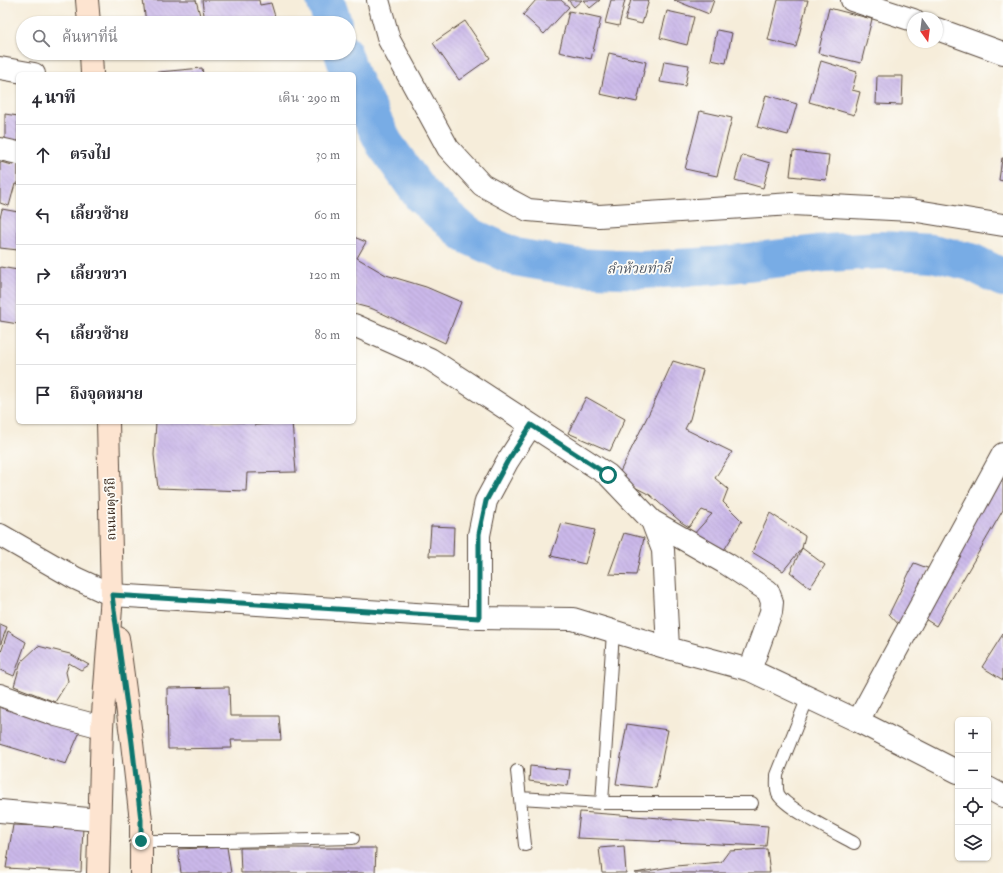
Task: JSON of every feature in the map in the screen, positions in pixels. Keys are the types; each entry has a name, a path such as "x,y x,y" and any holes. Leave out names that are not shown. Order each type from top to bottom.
{"main road":[{"path":"87,0 88,16"},
{"path":"91,60 92,72"},
{"name":"ถนนผดุงวิถี","path":"108,424 112,595"},
{"path":"98,873 102,727 112,595"},
{"path":"112,595 141,820 141,873"}],"street":[{"path":"378,0 389,40 448,148 482,185 528,210 599,216 792,204 911,210 1003,225"},
{"path":"857,1 907,18"},
{"path":"943,31 1003,53"},
{"path":"0,68 23,72"},
{"path":"0,149 16,153"},
{"path":"356,326 430,359 608,475 652,521 727,564 768,591 772,602 771,612 750,670"},
{"path":"479,618 479,534 486,501 507,462 531,425"},
{"path":"858,721 1003,454"},
{"path":"652,521 662,550 668,648"},
{"path":"0,535 75,578 112,595 479,618 573,619 668,648 750,670 858,721 955,770"},
{"path":"0,695 56,715 102,727"},
{"path":"990,789 1003,796"},
{"path":"0,811 99,820"}],"lane":[{"path":"602,803 613,632"},
{"path":"808,697 777,775 776,786 779,794 788,805 854,843"},
{"path":"517,771 525,845"},
{"path":"520,798 602,803 752,803"},
{"path":"141,841 353,838"}],"building":[{"path":"143,0 196,0 200,16 145,16"},
{"path":"202,0 259,0 260,5 271,3 275,16 204,16"},
{"path":"536,0 561,0 569,7 544,34 523,15"},
{"path":"568,0 582,0 574,7"},
{"path":"583,0 600,0 590,8"},
{"path":"611,0 625,0 619,26 605,23"},
{"path":"631,0 649,0 642,24 625,20"},
{"path":"674,0 714,0 709,14"},
{"path":"778,0 808,0 796,47 768,40"},
{"path":"829,8 872,19 861,63 818,53"},
{"path":"569,11 601,18 591,59 559,52"},
{"path":"667,11 694,17 687,45 660,38"},
{"path":"465,21 490,58 459,80 433,43"},
{"path":"717,30 732,33 726,63 711,60"},
{"path":"609,53 646,62 637,102 600,94"},
{"path":"664,61 689,65 685,86 660,82"},
{"path":"821,61 857,72 852,90 860,92 854,115 809,102"},
{"path":"202,68 203,72 159,72"},
{"path":"877,76 903,76 902,105 876,104"},
{"path":"766,95 797,104 788,135 757,127"},
{"path":"700,111 732,118 717,176 685,169"},
{"path":"5,114 16,116 16,145 5,143"},
{"path":"793,151 829,155 826,180 790,176"},
{"path":"742,155 770,163 763,188 735,180"},
{"path":"1003,158 1003,181 999,180"},
{"path":"13,161 16,162 16,184 9,206 0,203 0,162 13,165"},
{"path":"2,209 16,212 16,250 0,248 0,218"},
{"path":"356,238 366,242 357,258 386,275 426,287 461,302 445,343 373,309 356,305"},
{"path":"0,267 16,270 16,324 0,321"},
{"path":"673,361 703,370 690,419 685,429 732,452 715,478 728,489 723,502 742,521 721,555 692,536 712,514 702,510 689,527 681,522 650,495 617,478"},
{"path":"586,397 625,419 610,451 568,433"},
{"path":"156,424 292,424 296,472 247,473 246,491 158,488 154,455"},
{"path":"1003,454 1003,510 936,626 917,614"},
{"path":"770,513 805,536 802,548 783,571 752,552"},
{"path":"562,523 595,530 585,564 551,556"},
{"path":"431,526 454,527 453,556 429,556"},
{"path":"624,533 644,538 636,575 609,574"},
{"path":"802,548 825,565 810,588 790,572"},
{"path":"914,563 930,569 900,626 889,614"},
{"path":"0,624 7,627 0,646"},
{"path":"8,631 26,642 14,676 0,670 0,655"},
{"path":"1003,634 1003,680 982,667"},
{"path":"38,646 70,654 89,665 81,670 69,663 66,672 68,681 55,702 14,686 21,662"},
{"path":"229,687 230,716 279,716 281,740 231,740 232,748 168,749 167,688"},
{"path":"0,704 82,727 66,764 0,744"},
{"path":"627,724 668,730 656,788 616,784"},
{"path":"530,766 570,770 568,786 529,781"},
{"path":"580,812 768,826 766,846 577,838"},
{"path":"13,825 83,827 81,872 6,868"},
{"path":"624,846 626,873 602,873 599,848"},
{"path":"227,847 231,873 181,873 178,849"},
{"path":"240,848 376,848 375,873 241,873"},
{"path":"767,849 770,873 635,873 676,866 721,862 729,851"}],"waterway":[{"name":"ลำห้วยท่าลี่","path":"325,0 331,16"},
{"name":"ลำห้วยท่าลี่","path":"345,60 349,72"},
{"name":"ลำห้วยท่าลี่","path":"356,86 384,143 422,196 467,235 515,257 573,267 643,270 714,266 826,253 882,250 932,253 971,262 1003,278"}],"route":[{"path":"141,841 141,820 132,743 112,595 479,618 479,534 486,501 507,462 531,425 608,475"}]}
